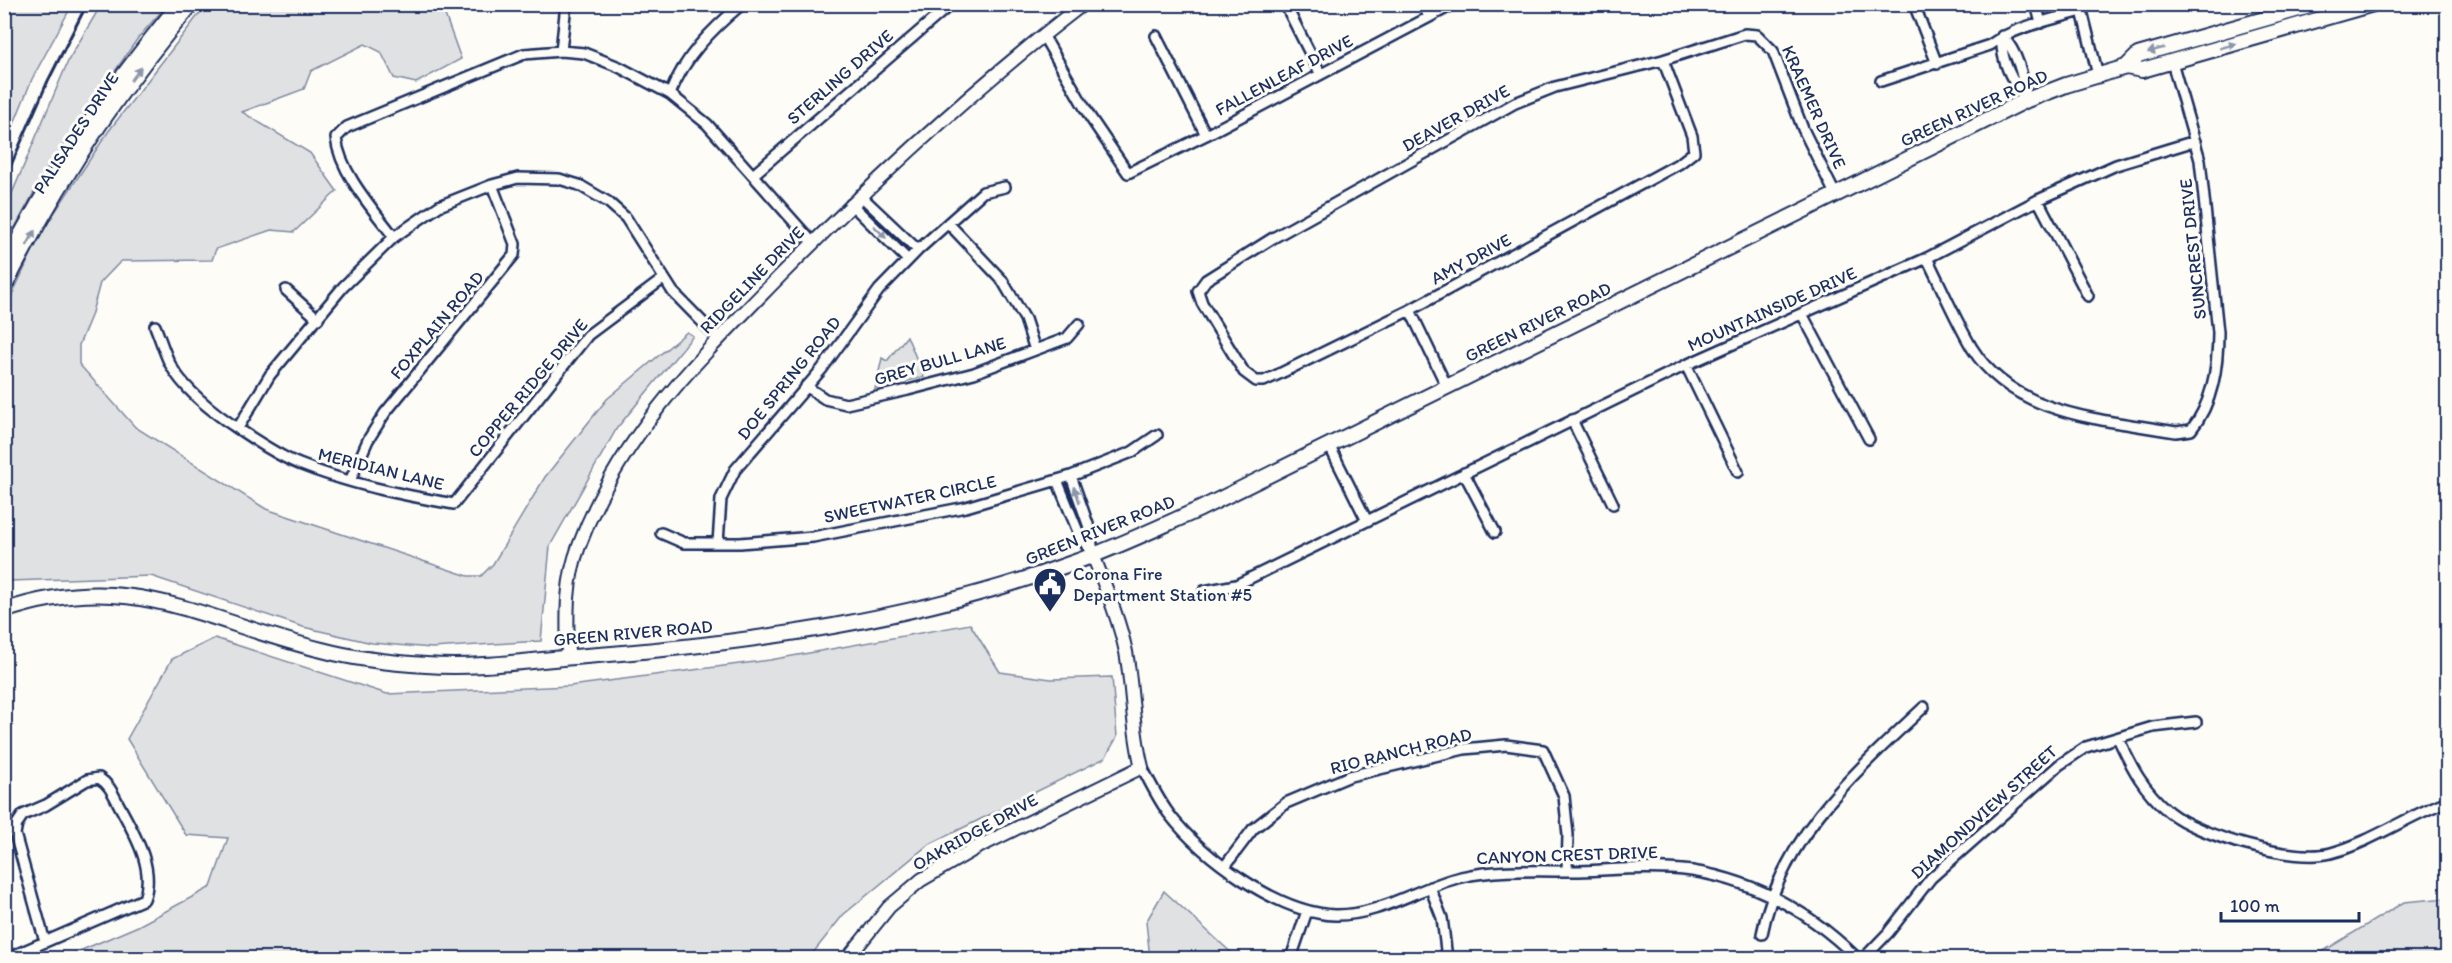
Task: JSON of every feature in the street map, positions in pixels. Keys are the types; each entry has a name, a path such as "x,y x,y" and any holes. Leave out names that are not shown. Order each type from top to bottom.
{"main road":[{"name":"GREEN RIVER ROAD","path":"2126,67 2138,55 2317,4"},
{"path":"2321,20 2328,4"},
{"name":"GREEN RIVER ROAD","path":"4,611 68,596 130,596 176,604 320,650 358,658 408,664 455,666 733,643 849,624 958,599 1093,555 1200,509 2027,100 2126,67 2142,70 2373,4"},
{"path":"2172,62 2191,40"}],"street":[{"name":"PALISADES DRIVE","path":"4,265 54,175 90,120 142,47 178,4"},
{"name":"PALISADES DRIVE","path":"4,290 42,219 100,125 155,50 193,4"},
{"path":"561,51 566,4"},
{"path":"670,94 678,73 695,48 742,4"},
{"name":"STERLING DRIVE","path":"753,175 951,4"},
{"name":"RIDGELINE DRIVE","path":"568,657 567,590 579,547 615,467 660,403 719,339 856,200 940,121 1083,4"},
{"path":"1285,4 1320,73"},
{"path":"1423,4 1429,17"},
{"name":"FALLENLEAF DRIVE","path":"1043,35 1090,117 1128,173 1206,135 1454,4"},
{"path":"1914,4 1937,64"},
{"path":"2036,4 2041,23"},
{"path":"1881,81 1989,45 2002,36 2082,11 2098,75"},
{"name":"DEAVER DRIVE","path":"1256,381 1244,372 1202,303 1198,291 1206,280 1273,238 1515,103 1555,87 1663,60 1737,36 1757,35"},
{"name":"KRAEMER DRIVE","path":"1757,35 1768,43 1773,51 1803,129 1836,196"},
{"path":"1156,36 1206,135"},
{"path":"2002,36 2011,45 2023,78 2027,100"},
{"path":"394,237 359,192 338,150 336,138 347,127 524,54 561,51 584,53 619,67 670,94 691,109 813,243"},
{"name":"AMY DRIVE","path":"1256,381 1264,381 1410,310 1680,163 1694,152 1692,136 1663,60"},
{"name":"SUNCREST DRIVE","path":"1927,258 1972,348 1995,375 2009,387 2036,402 2059,411 2176,432 2191,430 2200,419 2213,384 2218,355 2218,333 2203,179 2195,141 2172,62"},
{"name":"MOUNTAINSIDE DRIVE","path":"1204,591 1236,585 1686,365 1927,258 2038,200 2116,165 2195,141"},
{"path":"238,428 270,375 343,287 394,237 439,206 492,185 518,178 550,179 579,185 594,193 626,218 663,279 719,339"},
{"name":"FOXPLAIN ROAD","path":"350,482 368,440 385,413 514,255 515,244 492,185"},
{"name":"DOE SPRING ROAD","path":"718,543 721,499 735,470 822,369 879,290 918,250 983,192 1005,187"},
{"path":"856,200 918,250"},
{"path":"856,200 908,260"},
{"path":"2038,200 2088,297"},
{"path":"948,223 1002,280 1024,319 1035,350"},
{"name":"COPPER RIDGE DRIVE","path":"454,504 588,334 663,279"},
{"path":"286,290 318,319"},
{"path":"1410,310 1447,387"},
{"path":"1802,314 1869,439"},
{"name":"GREY BULL LANE","path":"806,386 825,399 846,404 974,373 1067,338 1079,324"},
{"name":"MERIDIAN LANE","path":"155,326 170,365 209,409 297,464 350,482 400,495 454,504"},
{"path":"1686,365 1738,472"},
{"path":"1572,420 1613,504"},
{"name":"SWEETWATER CIRCLE","path":"661,533 684,543 740,543 813,537 966,507 1071,476 1132,452 1156,435"},
{"path":"1329,445 1367,521"},
{"path":"1464,473 1495,532"},
{"name":"CANYON CREST DRIVE","path":"1071,476 1090,530 1093,555"},
{"name":"CANYON CREST DRIVE","path":"1056,480 1079,534 1093,555 1115,613 1126,653 1131,709 1142,767 1153,791 1168,813 1201,849 1265,894 1307,911 1335,915 1361,912 1430,887 1491,872 1691,871 1746,885 1773,896 1810,918 1857,958"},
{"path":"1762,934 1766,914 1781,874 1807,829 1842,785 1924,707"},
{"name":"DIAMONDVIEW STREET","path":"1864,958 1888,933 1931,878 2059,765 2086,747 2153,727 2196,723"},
{"path":"2118,738 2138,780 2170,812 2190,825 2213,834 2273,852 2300,856 2328,854 2357,845 2400,822 2448,801"},
{"name":"RIO RANCH ROAD","path":"1225,866 1252,829 1286,803 1350,776 1464,749 1506,745 1543,750 1564,796 1568,835 1567,871"},
{"name":"OAKRIDGE DRIVE","path":"848,958 890,907 921,880 976,848 1142,767"},
{"path":"8,958 138,903 144,899 147,890 144,860 139,843 110,787 99,778 87,780 46,805 23,815 17,824 15,834 45,942"},
{"path":"1430,887 1442,918 1447,958"},
{"path":"1291,958 1307,911"}],"shaded area":[{"path":"493,4 444,12 461,59 416,83 394,78 381,52 365,44 311,71 304,89 242,112 310,153 337,191 294,232 271,230 216,249 212,260 121,261 100,283 91,316 79,345 79,364 135,427 266,509 468,576 481,576 493,564 545,477 607,399 687,332 693,336 617,428 550,546 541,641 432,648 372,643 303,627 151,576 10,581 5,578 5,310 41,233 108,132 206,5"},
{"path":"9,5 72,5 32,79 5,146 4,12"},
{"path":"101,5 167,5 138,38 45,172 5,246 5,210 69,59"},
{"path":"907,336 924,377 875,389 882,358 887,361"},
{"path":"970,624 1000,672 1051,679 1112,677 1117,737 1105,758 928,845 843,915 809,958 63,958 138,926 211,887 228,838 186,835 127,739 172,659 215,638 387,694 570,686 770,660"},
{"path":"1164,891 1237,958 1150,958 1146,922"},
{"path":"2447,898 2447,958 2312,958 2404,902"}],"railway":[{"path":"4,181 47,83 87,4"}],"place":[{"name":"Corona Fire Department Station #5","path":"1050,613"}]}
